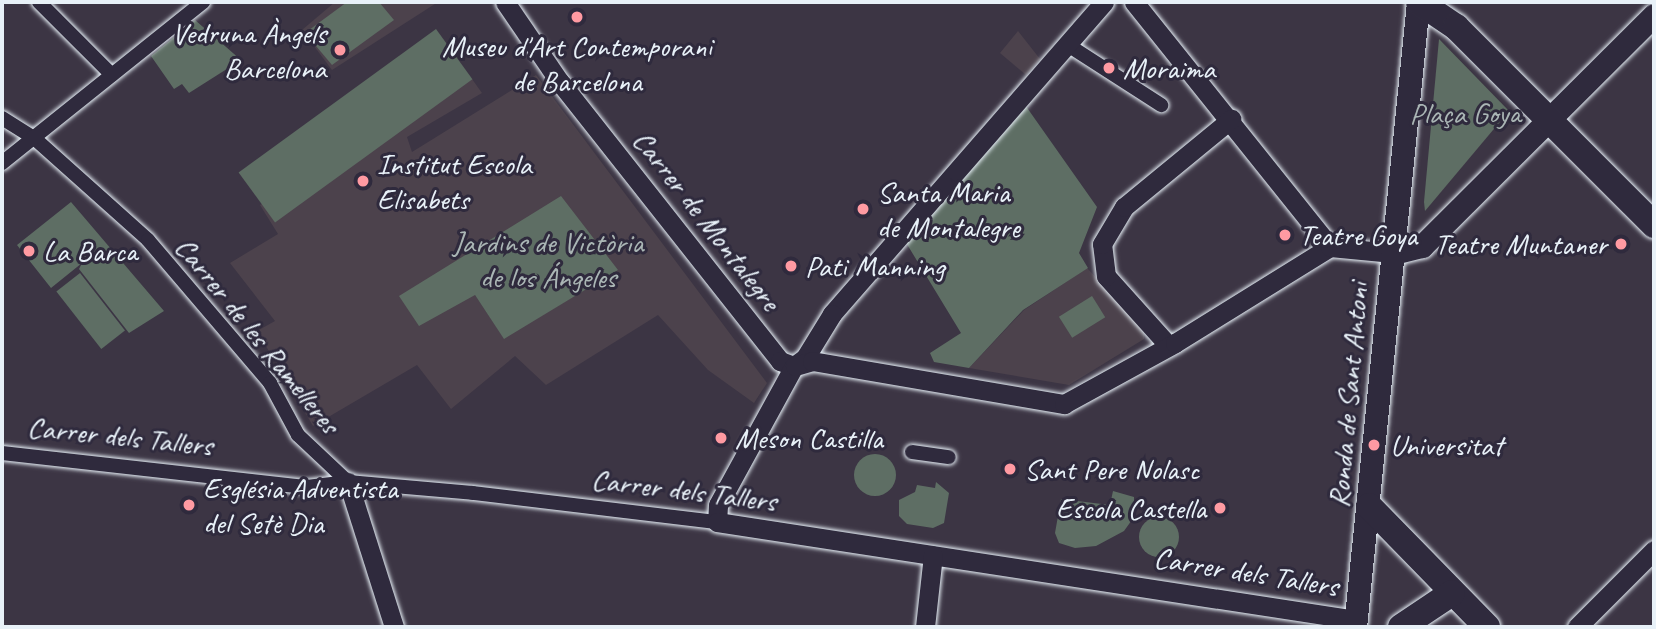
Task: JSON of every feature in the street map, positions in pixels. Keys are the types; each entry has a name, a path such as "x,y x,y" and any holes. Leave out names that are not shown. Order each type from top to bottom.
{"main road":[{"path":"1418,2 1455,27 1654,225"},
{"path":"1369,506 1487,627"},
{"path":"1401,627 1452,593"}],"street":[{"path":"39,2 112,75"},
{"path":"2,163 203,2"},
{"name":"Carrer de Montalegre","path":"505,2 559,81 780,361 794,366"},
{"path":"718,522 718,505 794,366 805,358 832,314 1104,2"},
{"path":"1134,2 1231,119 1330,247"},
{"name":"Ronda de Sant Antoni","path":"1355,624 1418,2"},
{"path":"794,366 812,360 1064,404 1170,346 1330,247 1393,253 1422,246 1551,121 1654,15"},
{"path":"1068,45 1161,105"},
{"name":"Carrer de les Ramelleres","path":"2,118 33,137 148,240 270,383 298,435 348,482"},
{"path":"1170,346 1106,276 1102,244 1124,207 1231,119"},
{"path":"912,452 948,457"},
{"name":"Carrer dels Tallers","path":"2,453 307,486 348,482 718,522 1355,624"},
{"path":"348,482 394,627"},
{"path":"1577,627 1654,550"},
{"path":"925,627 933,555"}],"shaded area":[{"name":"Vedruna Àngels Barcelona","path":"335,2 438,2 332,70 302,30"},
{"path":"1018,31 1040,59 1026,75 1000,53"},
{"path":"536,75 767,383 754,403 708,370 658,315 546,385 515,356 451,409 417,365 313,426 257,331 275,321 230,263 278,234 260,205 472,79 482,93 407,137 412,152","holes":["618,270 504,338 475,295"]},
{"path":"1087,268 1144,329 1144,339 1069,385 969,368 1024,310"}],"green space":[{"name":"Vedruna Àngels Barcelona","path":"347,2 379,2 394,20 332,65 305,33"},
{"path":"195,20 241,60 189,93 182,84 174,89 151,56"},
{"path":"436,29 472,79 275,223 239,172"},
{"name":"Plaça Goya","path":"1439,39 1509,111 1425,211 1424,202"},
{"path":"1023,102 1097,207 1079,253 1088,268 1023,310 969,368 934,362 930,353 961,333 905,241"},
{"name":"Jardins de Victòria de los Ángeles","path":"561,196 618,270 504,339 475,295 419,326 399,296"},
{"path":"71,202 164,311 129,333 79,269 82,263 51,288 17,245"},
{"path":"80,273 125,331 101,349 56,291"},
{"path":"1092,296 1105,317 1072,338 1059,317"},
{"path":"875,454 890,460 896,475 890,490 875,496 860,490 854,475 860,460"},
{"path":"936,482 949,493 944,523 933,528 907,524 899,516 899,500 915,492 917,485 935,488"},
{"path":"1113,491 1134,497 1134,517 1124,531 1096,546 1075,548 1059,543 1055,533 1061,499 1110,505"},
{"path":"1159,517 1173,523 1179,537 1173,551 1159,557 1145,551 1139,537 1145,523"}],"place":[{"name":"Museu d'Art Contemporani de Barcelona","path":"577,17"},
{"name":"Vedruna Àngels Barcelona","path":"340,50"},
{"name":"Moraima","path":"1109,68"},
{"name":"Institut Escola Elisabets","path":"363,181"},
{"name":"Santa Maria de Montalegre","path":"863,209"},
{"name":"Teatre Goya","path":"1285,235"},
{"name":"Teatre Muntaner","path":"1621,244"},
{"name":"La Barca","path":"29,251"},
{"name":"Pati Manning","path":"791,266"},
{"name":"Meson Castilla","path":"721,438"},
{"name":"Universitat","path":"1374,445"},
{"name":"Sant Pere Nolasc","path":"1010,469"},
{"name":"Església Adventista del Setè Dia","path":"189,505"},
{"name":"Escola Castella","path":"1220,508"}]}
